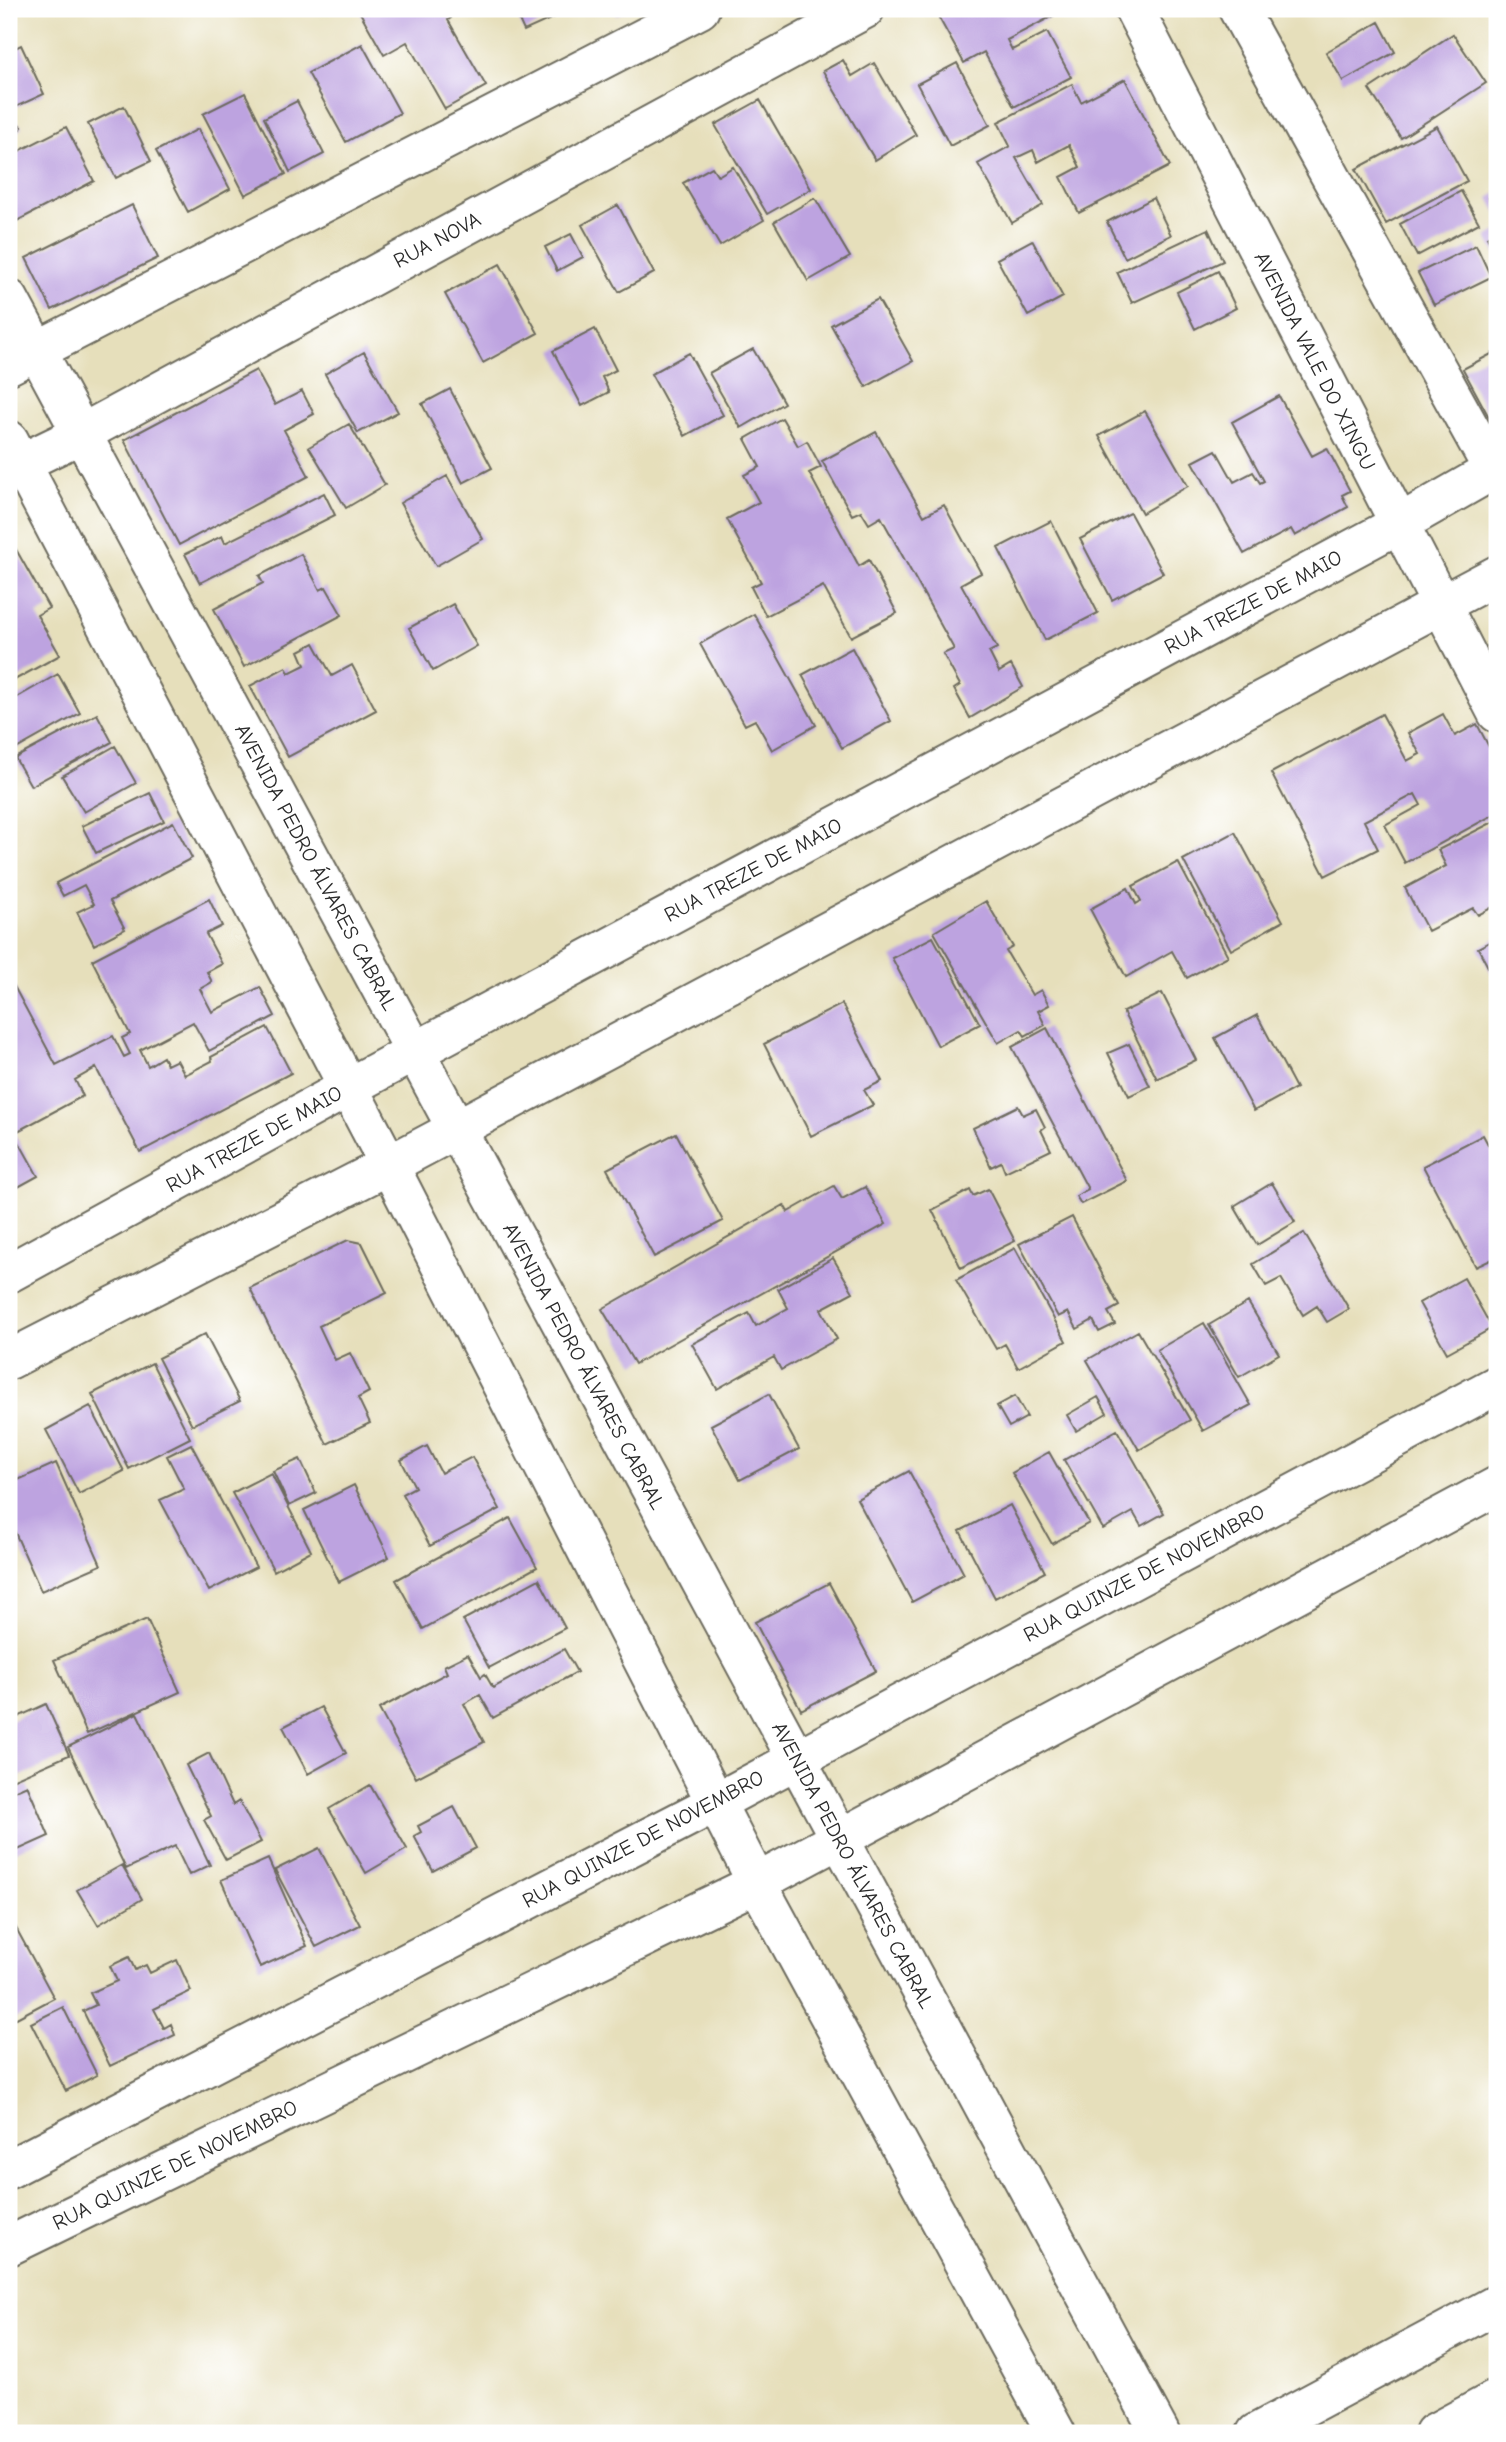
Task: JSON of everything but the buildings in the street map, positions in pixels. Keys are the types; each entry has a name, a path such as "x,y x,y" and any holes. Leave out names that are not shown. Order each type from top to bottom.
{"street":[{"path":"23,358 700,9"},
{"name":"RUA NOVA","path":"13,458 81,434 865,9"},
{"name":"AVENIDA VALE DO XINGU","path":"1134,9 1497,713"},
{"path":"1238,9 1496,472"},
{"name":"AVENIDA PEDRO ÁLVARES CABRAL","path":"9,299 23,358 81,434 1160,2433"},
{"path":"13,458 349,1087 757,1883 1056,2433"},
{"name":"RUA TREZE DE MAIO","path":"9,1273 349,1087 1496,472"},
{"path":"9,1360 389,1165 1497,575"},
{"name":"RUA QUINZE DE NOVEMBRO","path":"9,2169 715,1802 1497,1385"},
{"name":"RUA QUINZE DE NOVEMBRO","path":"9,2246 757,1883 1497,1486"},
{"path":"1256,2433 1497,2304"},
{"path":"1434,2433 1497,2399"}]}
